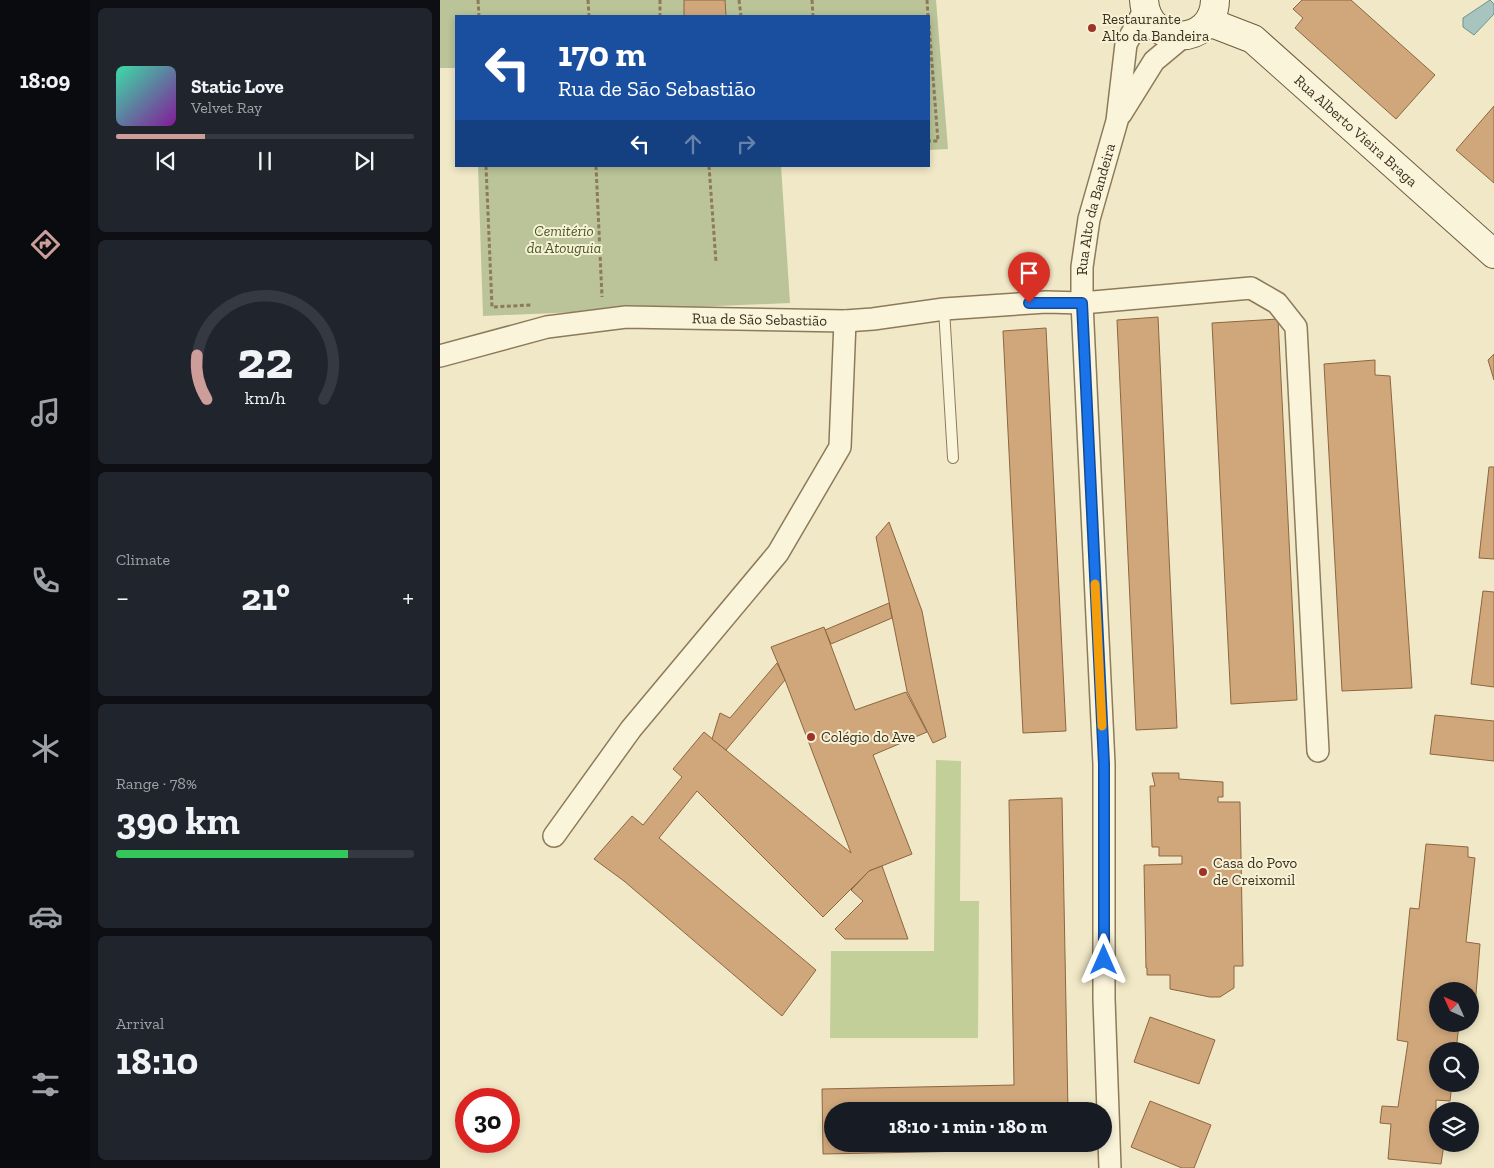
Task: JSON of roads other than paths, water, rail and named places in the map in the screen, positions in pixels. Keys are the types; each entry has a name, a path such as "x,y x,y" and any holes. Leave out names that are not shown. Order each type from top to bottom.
{"street":[{"path":"1145,4 1150,20 1158,30 1170,35 1184,36 1196,33 1212,11"},
{"name":"Rua Alto da Bandeira","path":"1110,1168 1104,999 1104,764 1082,303 1082,267 1089,219 1117,121 1126,44 1145,4"},
{"name":"Rua Alberto Vieira Braga","path":"1212,11 1253,39 1494,254"},
{"name":"Rua Alto da Bandeira","path":"1117,121 1154,60 1184,36"},
{"name":"Rua de São Sebastião","path":"440,356 547,327 626,317 845,321 944,309 1046,302 1082,303 1251,288 1277,303 1296,327 1318,751"},
{"path":"554,836 631,729 778,553 840,448 845,321"}],"lane":[{"path":"944,309 953,458"}],"water":[{"path":"1490,0 1494,4 1494,14 1474,35 1463,27 1463,18"}],"place":[{"name":"Restaurante Alto da Bandeira","path":"1092,28"},
{"name":"Colégio do Ave","path":"811,737"},
{"name":"Casa do Povo de Creixomil","path":"1203,872"}],"park label":[{"name":"Cemitério da Atouguia","path":"564,240"}]}
